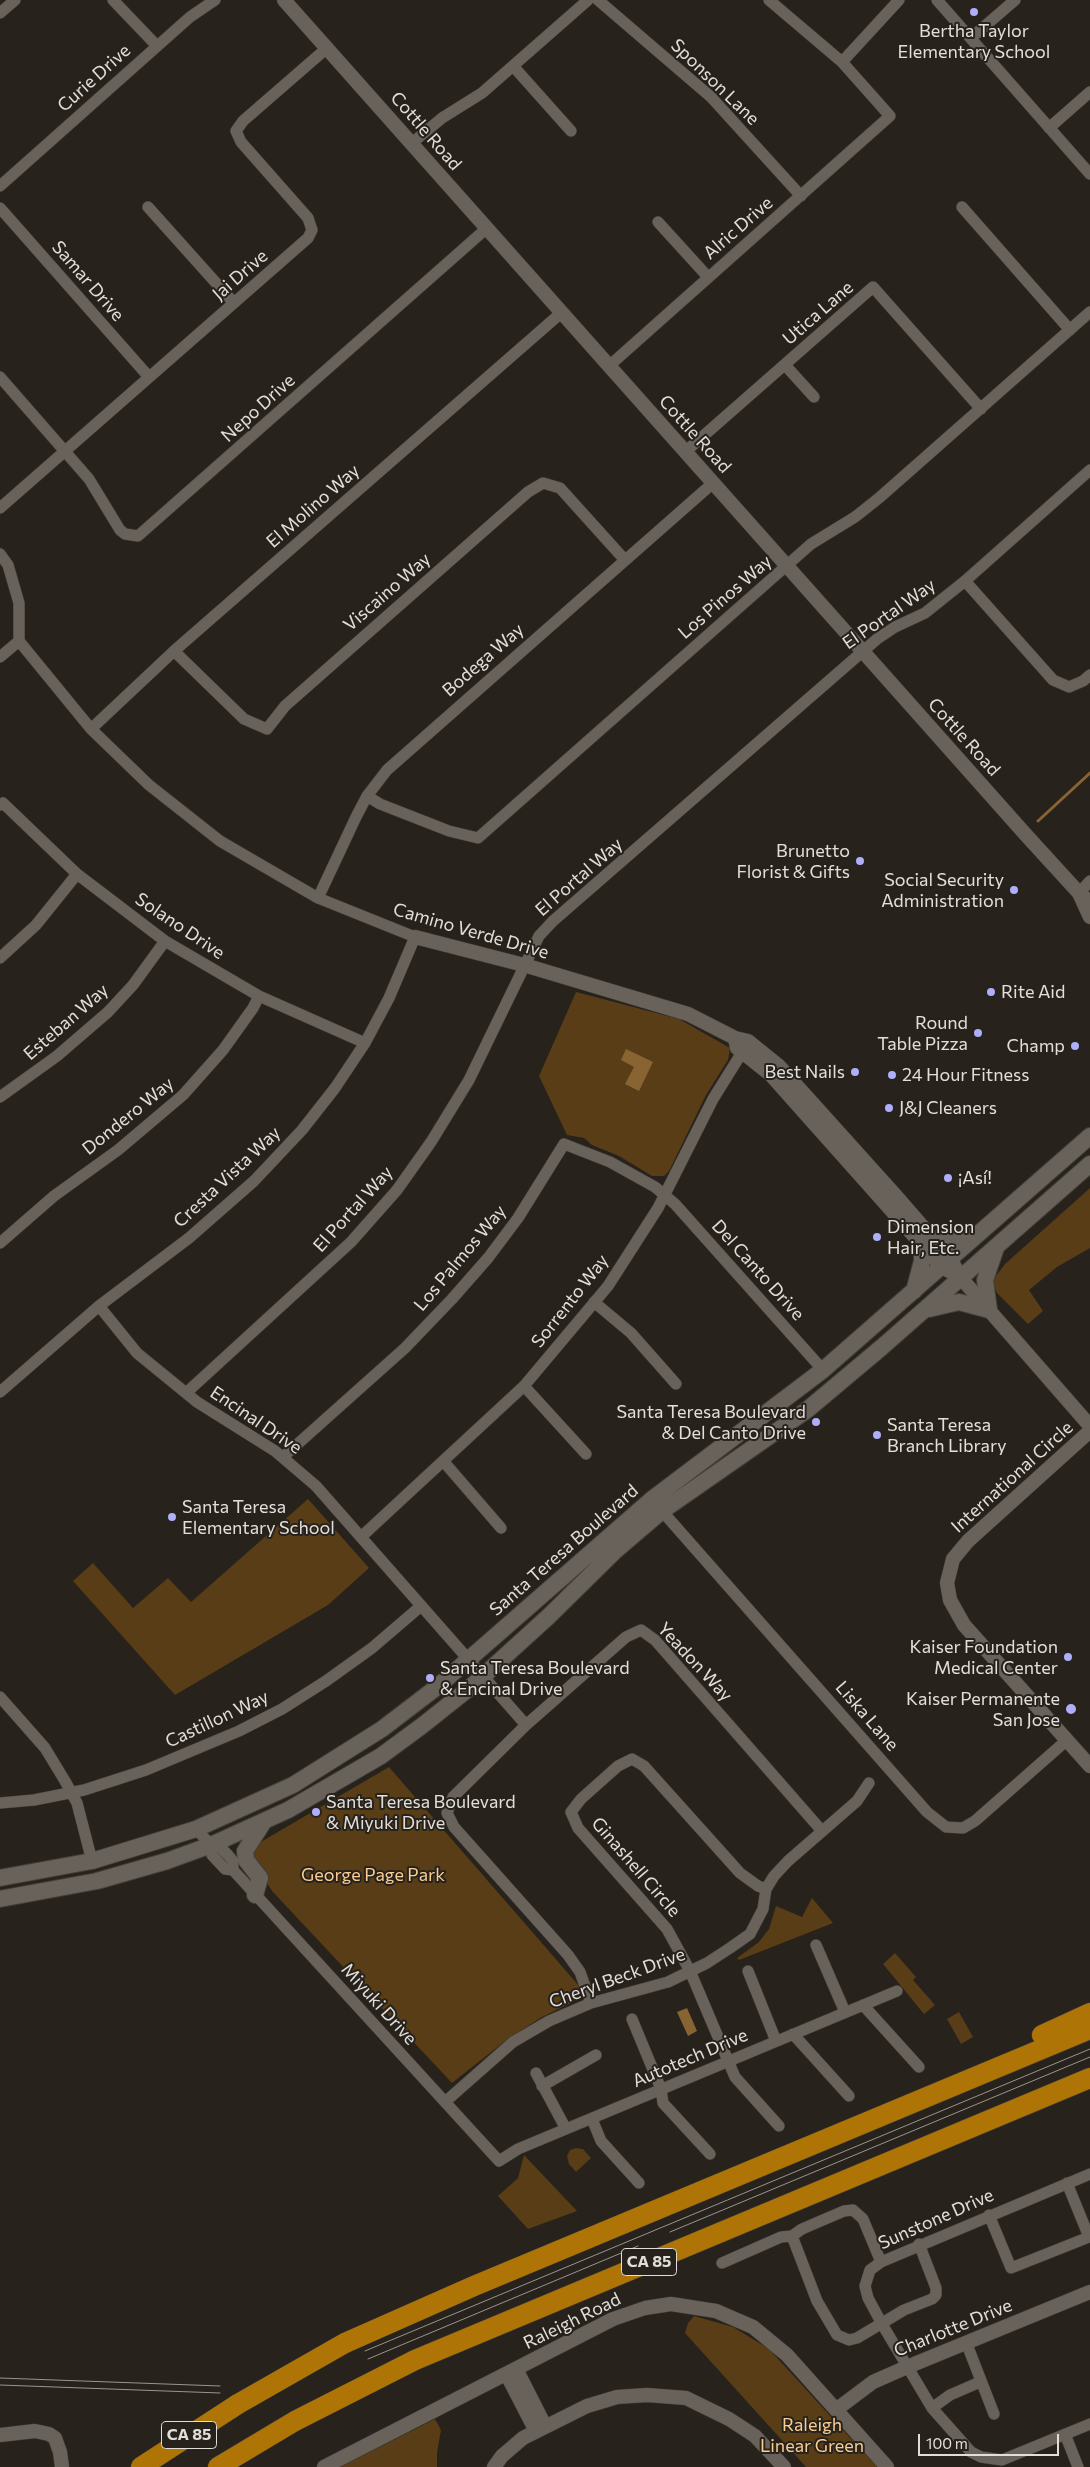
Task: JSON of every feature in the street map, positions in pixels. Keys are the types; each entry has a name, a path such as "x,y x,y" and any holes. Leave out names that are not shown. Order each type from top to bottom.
{"highway":[{"path":"1025,2056 1038,2037 1090,2013"},
{"name":"CA 85","path":"141,2467 238,2404 345,2343 431,2304 1090,2029"},
{"name":"CA 85","path":"218,2467 295,2421 415,2360 1090,2078"}],"main road":[{"name":"Santa Teresa Boulevard","path":"0,1878 92,1862 196,1829 268,1797 342,1757 408,1710 651,1500 823,1370 1090,1136"},
{"name":"Santa Teresa Boulevard","path":"0,1899 77,1886 126,1874 211,1845 263,1823 317,1795 381,1756 423,1725 483,1676 548,1617 607,1559 662,1511 786,1425 924,1311 1090,1164"},
{"path":"914,1291 928,1242 946,1241 977,1234"},
{"path":"924,1311 959,1302 988,1310 985,1280 998,1246"},
{"path":"255,1895 260,1878 246,1860 245,1851 247,1845 263,1823"}],"street":[{"path":"0,13 15,0"},
{"path":"114,0 157,46"},
{"name":"Curie Drive","path":"0,186 190,17 214,0"},
{"name":"Cottle Road","path":"284,0 1079,893 1090,902"},
{"path":"412,143 442,118 482,93 588,0"},
{"name":"Sponson Lane","path":"598,0 711,97 801,196"},
{"path":"770,0 842,62 899,0"},
{"path":"937,0 1090,174"},
{"path":"971,38 1015,0"},
{"name":"Jai Drive","path":"0,508 308,238 312,230 308,218 241,142 236,131 243,121 327,48"},
{"name":"Alric Drive","path":"609,366 890,116 842,62"},
{"path":"513,66 571,131"},
{"path":"1050,128 1090,92"},
{"path":"148,206 234,303"},
{"path":"962,207 1070,330"},
{"name":"Samar Drive","path":"0,208 149,377"},
{"path":"658,222 708,277"},
{"name":"Nepo Drive","path":"65,450 89,479 120,530 125,534 138,536 486,228"},
{"name":"Utica Lane","path":"686,452 873,288 981,409"},
{"name":"Los Pinos Way","path":"367,796 380,804 449,831 478,838 811,544 855,517 879,498 1090,312"},
{"name":"El Molino Way","path":"91,729 174,652 561,313"},
{"path":"785,365 814,397"},
{"path":"0,377 65,450"},
{"name":"El Portal Way","path":"186,1393 351,1242 397,1190 431,1142 469,1080 539,936 553,921 863,651 895,627 925,613 965,581 1090,470"},
{"name":"Viscaino Way","path":"174,652 244,719 267,729 285,706 528,492 543,483 560,488 624,559"},
{"name":"Bodega Way","path":"318,898 367,796 387,770 624,559 713,483"},
{"path":"0,554 8,566 18,603 19,641 0,657"},
{"path":"965,581 1053,680 1068,687 1083,682 1090,675"},
{"name":"Camino Verde Drive","path":"19,641 91,729 149,785 220,841 318,898 415,937 524,965 688,1014 742,1044 961,1278 1090,1426"},
{"name":"Solano Drive","path":"0,805 3,803 77,874 165,941 259,996 365,1043"},
{"path":"0,958 36,925 77,874"},
{"path":"1079,893 1090,881"},
{"name":"Cottle Road","path":"1079,893 1090,917"},
{"name":"Cresta Vista Way","path":"0,1392 99,1306 189,1238 254,1181 302,1130 335,1088 365,1043 389,998 415,937"},
{"name":"Esteban Way","path":"0,1097 57,1056 103,1017 133,985 165,941"},
{"name":"Dondero Way","path":"0,1243 54,1196 126,1144 184,1095 223,1050 253,1008 259,996"},
{"name":"Sorrento Way","path":"360,1537 444,1462 524,1386 608,1286 664,1196 742,1044"},
{"name":"Los Palmos Way","path":"283,1457 405,1348 452,1299 488,1258 518,1218 564,1144 610,1162 655,1187 664,1196"},
{"name":"Del Canto Drive","path":"664,1196 675,1204 823,1370"},
{"path":"594,1302 631,1333 676,1384"},
{"name":"Encinal Drive","path":"99,1306 137,1353 186,1393 283,1457 316,1486 526,1725"},
{"path":"524,1386 586,1454"},
{"name":"International Circle","path":"1090,1431 968,1541 953,1559 947,1582 950,1600 964,1625 1090,1766"},
{"path":"444,1462 501,1528"},
{"name":"Liska Lane","path":"662,1511 927,1812 946,1827 963,1828 976,1821 1067,1740"},
{"name":"Castillon Way","path":"0,1803 34,1800 84,1790 154,1767 239,1731 282,1709 334,1676 372,1648 421,1606"},
{"name":"Yeadon Way","path":"592,2003 580,1972 568,1955 454,1826 448,1813 453,1797 526,1725 626,1637 641,1630 655,1640 822,1831"},
{"path":"0,1697 46,1748 71,1792 77,1803 92,1862"},
{"name":"Ginashell Circle","path":"690,1971 667,1929 578,1828 571,1812 581,1799 618,1766 632,1758 644,1766 740,1873 758,1886 766,1889"},
{"name":"Cheryl Beck Drive","path":"445,2102 513,2042 549,2021 592,2003 668,1982 730,1948 750,1934 763,1909 766,1889 774,1876 788,1861 856,1801 869,1783"},
{"name":"Miyuki Drive","path":"196,1829 211,1845 220,1847 228,1855 233,1861 233,1870 255,1895 499,2162"},
{"path":"816,1945 845,2012"},
{"path":"690,1971 736,2077 779,2126"},
{"path":"748,1971 776,2041"},
{"name":"Autotech Drive","path":"499,2162 518,2149 897,1991"},
{"path":"863,2005 919,2067"},
{"path":"632,2020 661,2089 663,2103 710,2154"},
{"path":"793,2034 849,2096"},
{"path":"542,2086 596,2055"},
{"path":"536,2073 566,2129"},
{"path":"592,2119 601,2141 639,2183"},
{"name":"Sunstone Drive","path":"1003,2464 971,2452 932,2408 882,2324 868,2298 865,2286 870,2270 881,2262 919,2244 1090,2174"},
{"path":"990,2215 1011,2268 1089,2237 1067,2183"},
{"path":"722,2263 781,2236 792,2236 802,2229 844,2211 853,2210 863,2219 881,2262"},
{"path":"792,2236 814,2294 839,2337 849,2340 857,2338 904,2310 932,2299 936,2295 936,2288 919,2244"},
{"name":"Charlotte Drive","path":"837,2409 873,2382 1090,2292"},
{"name":"Raleigh Road","path":"324,2467 614,2319 645,2308 671,2304 716,2311 753,2328 787,2355 887,2467"},
{"path":"966,2342 994,2414"},
{"path":"512,2372 540,2428"},
{"path":"932,2408 950,2395 980,2382"},
{"path":"494,2467 502,2456 540,2428 587,2406 617,2397 647,2395 686,2398 730,2419 756,2436 784,2467"},
{"path":"1003,2464 1090,2424"},
{"path":"0,2435 35,2431 50,2434 54,2438 60,2452 62,2467"},
{"path":"1065,2434 1078,2467"}],"green space":[{"path":"576,992 679,1019 730,1048 728,1060 706,1095 669,1171 664,1176 652,1176 619,1156 592,1145 584,1138 567,1135 539,1076"},
{"path":"1090,1188 1090,1248 1057,1267 1029,1290 1043,1311 1028,1324 997,1293 992,1281 1005,1264"},
{"path":"308,1499 369,1568 328,1605 175,1695 73,1581 93,1563 133,1608 168,1578 191,1602"},
{"name":"George Page Park","path":"389,1767 580,1987 573,2002 542,2017 509,2038 452,2083 272,1891 247,1850"},
{"path":"812,1898 833,1923 739,1960 737,1958 759,1942 769,1929 776,1906 802,1917"},
{"path":"895,1953 916,1977 913,1980 935,2005 924,2014 883,1964"},
{"path":"959,2012 973,2037 961,2044 947,2019"},
{"path":"576,2148 583,2149 591,2158 576,2172 569,2164 567,2156 570,2150"},
{"path":"524,2155 577,2211 528,2229 498,2196 518,2178"},
{"name":"Raleigh Linear Green","path":"694,2316 733,2327 769,2349 877,2467 806,2467 685,2333 688,2323"},
{"path":"435,2419 441,2430 437,2453 437,2467 340,2467"}],"shaded area":[{"path":"626,1049 653,1062 639,1091 625,1084 634,1067 621,1060"},
{"path":"687,2008 697,2031 688,2036 677,2012"}],"waterway":[{"path":"1038,821 1090,773"}],"tram line":[{"path":"365,2351 1090,2049"},
{"path":"670,2232 1090,2057"},
{"path":"368,2359 638,2246"},
{"path":"0,2378 220,2386"},
{"path":"0,2385 220,2393"}],"place":[{"name":"Bertha Taylor Elementary School","path":"974,12"},
{"name":"Brunetto Florist & Gifts","path":"860,861"},
{"name":"Social Security Administration","path":"1014,890"},
{"name":"Rite Aid","path":"991,992"},
{"name":"Round Table Pizza","path":"978,1033"},
{"name":"Champ","path":"1075,1046"},
{"name":"Best Nails","path":"855,1072"},
{"name":"24 Hour Fitness","path":"892,1075"},
{"name":"J&J Cleaners","path":"889,1108"},
{"name":"¡Así!","path":"948,1178"},
{"name":"Dimension Hair, Etc.","path":"877,1237"},
{"name":"Santa Teresa Boulevard & Del Canto Drive","path":"816,1422"},
{"name":"Santa Teresa Branch Library","path":"877,1435"},
{"name":"Santa Teresa Elementary School","path":"172,1517"},
{"name":"Kaiser Foundation Medical Center","path":"1068,1657"},
{"name":"Santa Teresa Boulevard & Encinal Drive","path":"430,1678"},
{"name":"Kaiser Permanente San Jose","path":"1071,1709"},
{"name":"Santa Teresa Boulevard & Miyuki Drive","path":"316,1812"}]}
